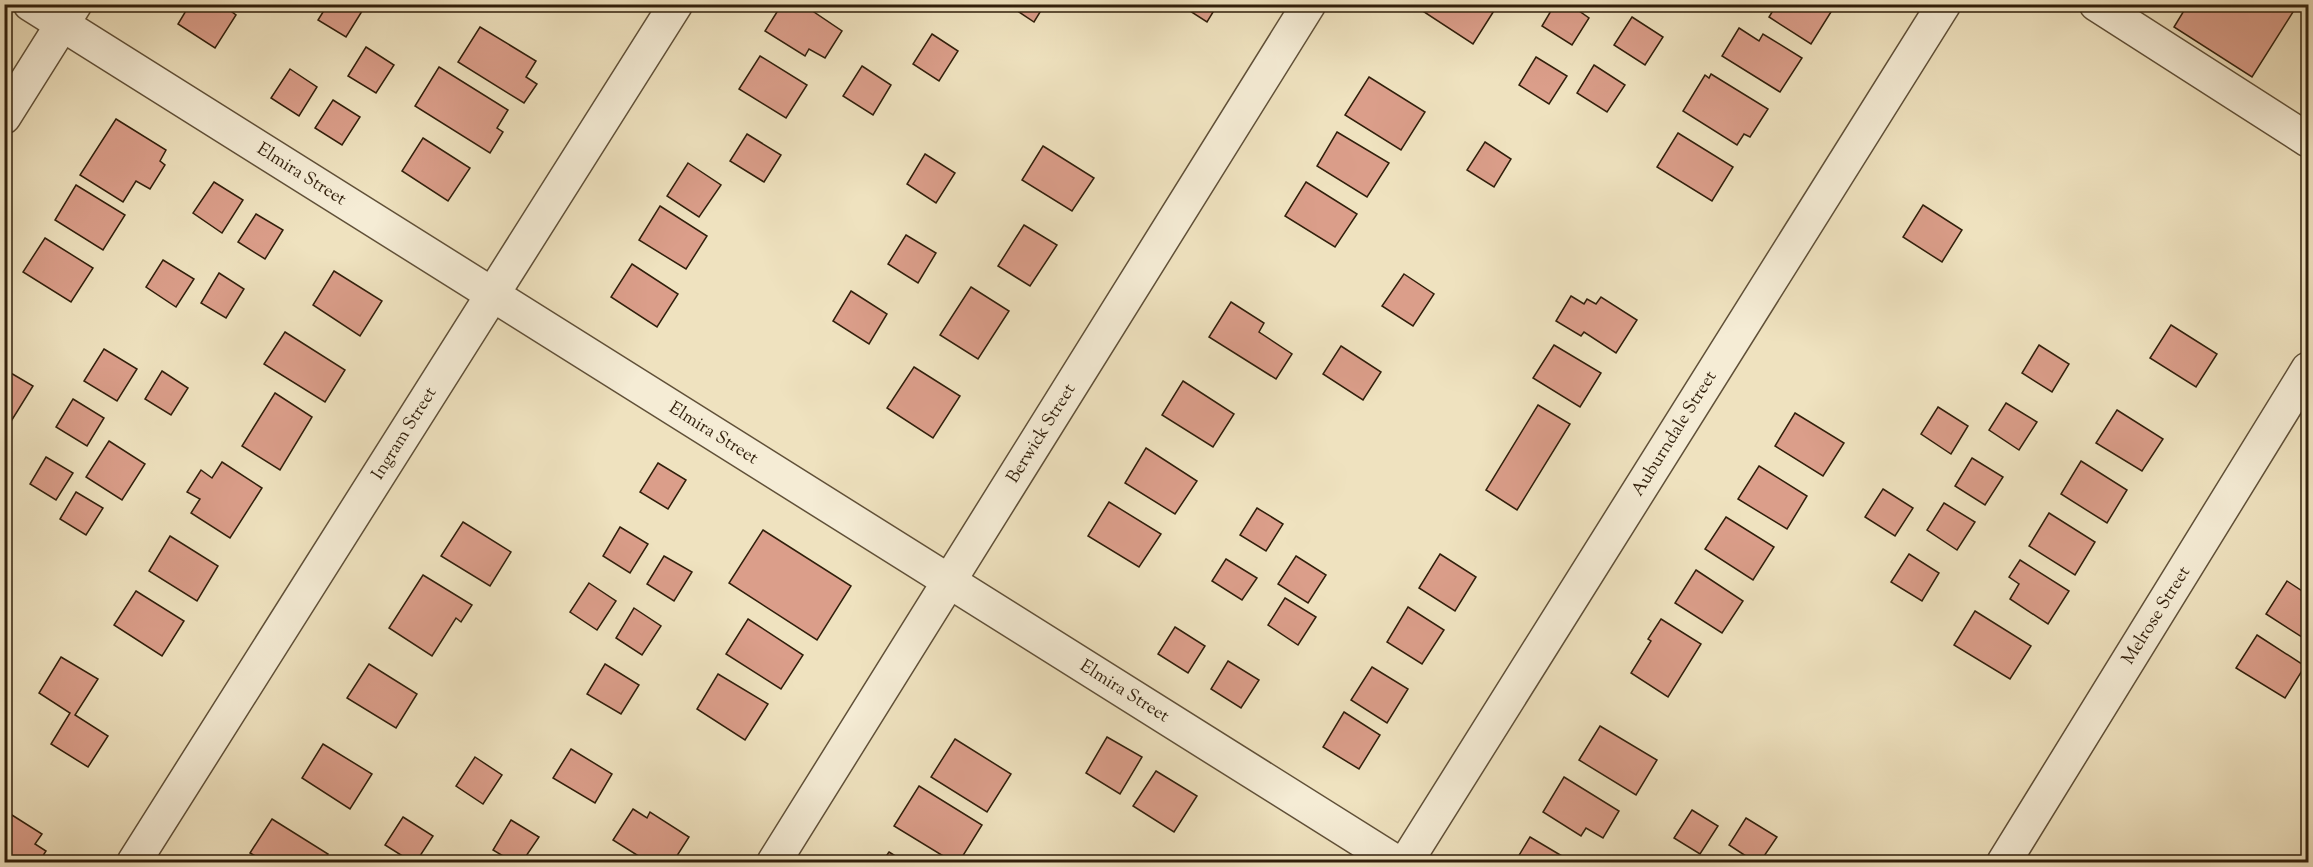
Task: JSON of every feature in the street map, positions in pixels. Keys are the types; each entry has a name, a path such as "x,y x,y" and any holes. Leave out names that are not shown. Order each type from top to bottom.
{"street":[{"name":"Elmira Street","path":"30,4 68,15 493,295 1396,862"},
{"name":"Ingram Street","path":"134,862 676,4"},
{"name":"Berwick Street","path":"774,862 1309,4"},
{"name":"Auburndale Street","path":"1406,862 1944,4"},
{"path":"2096,4 2133,14 2308,140"},
{"path":"4,117 68,15"},
{"name":"Melrose Street","path":"2004,862 2308,369"}],"building":[{"path":"190,4 221,4 236,15 215,48 178,24"},
{"path":"328,4 357,4 364,8 346,37 318,20"},
{"path":"782,4 802,4 842,31 825,58 809,49 805,56 765,31"},
{"path":"1007,4 1045,4 1034,22"},
{"path":"1179,4 1218,4 1207,22"},
{"path":"1420,4 1495,4 1497,6 1473,44 1418,8"},
{"path":"1555,4 1569,4 1589,18 1572,45 1542,26"},
{"path":"1777,4 1836,4 1811,44 1769,17"},
{"path":"2188,4 2298,4 2252,77 2174,27"},
{"path":"1632,17 1663,37 1645,65 1614,45"},
{"path":"480,27 536,61 526,77 537,84 524,103 458,62"},
{"path":"1739,28 1759,41 1763,34 1802,58 1780,92 1722,56"},
{"path":"932,34 958,51 939,81 913,64"},
{"path":"366,47 394,65 376,93 348,76"},
{"path":"760,56 807,85 786,118 739,89"},
{"path":"1536,57 1567,76 1549,104 1519,85"},
{"path":"1594,65 1625,85 1607,112 1577,93"},
{"path":"862,66 891,85 873,115 843,96"},
{"path":"439,67 508,110 497,128 503,132 490,153 415,106"},
{"path":"290,69 317,87 299,116 271,98"},
{"path":"1711,74 1768,109 1750,137 1744,134 1737,145 1683,111 1705,75 1709,78"},
{"path":"1369,77 1425,112 1401,150 1345,115"},
{"path":"333,100 360,117 342,145 315,128"},
{"path":"116,119 166,150 160,161 165,165 150,189 136,181 123,202 80,175"},
{"path":"1337,132 1389,163 1367,197 1317,166"},
{"path":"1678,133 1733,167 1712,201 1657,167"},
{"path":"747,134 781,155 764,182 730,161"},
{"path":"423,138 470,168 448,201 402,171"},
{"path":"1485,142 1511,159 1494,187 1467,170"},
{"path":"1043,146 1094,178 1072,211 1022,180"},
{"path":"925,154 955,173 936,203 907,184"},
{"path":"688,163 721,185 699,217 667,196"},
{"path":"214,182 243,200 222,233 193,213"},
{"path":"1306,182 1357,214 1335,247 1285,216"},
{"path":"76,185 125,215 103,250 55,220"},
{"path":"1923,205 1962,230 1942,262 1903,237"},
{"path":"660,206 707,236 686,269 639,240"},
{"path":"256,214 283,230 265,259 238,242"},
{"path":"1024,225 1057,245 1030,286 998,266"},
{"path":"906,235 936,253 918,283 888,264"},
{"path":"45,238 93,268 71,302 23,272"},
{"path":"163,260 194,279 176,307 146,287"},
{"path":"632,264 678,294 657,327 611,297"},
{"path":"334,271 382,301 360,336 313,305"},
{"path":"219,273 244,289 226,318 201,303"},
{"path":"1404,274 1434,294 1413,326 1382,306"},
{"path":"971,287 1009,311 978,359 940,335"},
{"path":"851,291 887,314 869,344 833,321"},
{"path":"1571,296 1584,304 1587,299 1596,304 1601,297 1637,320 1616,353 1584,332 1581,336 1556,321"},
{"path":"1231,302 1264,323 1259,332 1292,354 1276,379 1209,337"},
{"path":"2171,325 2217,354 2196,387 2150,358"},
{"path":"285,332 345,370 325,402 264,364"},
{"path":"1554,345 1601,373 1580,407 1533,378"},
{"path":"2039,345 2069,364 2052,392 2022,373"},
{"path":"1341,346 1381,372 1363,400 1323,374"},
{"path":"104,349 137,369 117,401 84,381"},
{"path":"914,367 960,396 933,438 887,408"},
{"path":"4,369 33,386 10,423 4,420"},
{"path":"162,371 188,388 171,415 145,399"},
{"path":"1183,381 1234,414 1213,447 1162,415"},
{"path":"275,393 312,417 280,470 242,446"},
{"path":"73,399 104,418 87,446 56,427"},
{"path":"2006,403 2037,422 2019,450 1989,430"},
{"path":"1538,405 1570,424 1517,510 1486,490"},
{"path":"1938,407 1968,426 1951,454 1921,434"},
{"path":"2117,410 2163,439 2142,471 2096,443"},
{"path":"1795,413 1844,443 1823,476 1775,446"},
{"path":"109,441 145,464 122,500 86,477"},
{"path":"1146,448 1197,481 1175,514 1125,483"},
{"path":"46,457 73,473 56,500 30,484"},
{"path":"1972,458 2003,477 1985,505 1955,486"},
{"path":"2081,461 2127,490 2107,523 2061,494"},
{"path":"222,462 262,488 230,538 191,513 200,499 187,492 201,470 212,478"},
{"path":"658,463 686,480 668,509 640,492"},
{"path":"1759,466 1807,496 1787,529 1738,499"},
{"path":"1883,489 1913,508 1895,536 1865,517"},
{"path":"76,492 103,508 86,535 60,519"},
{"path":"1109,502 1161,534 1139,567 1088,536"},
{"path":"1944,503 1975,522 1957,550 1927,530"},
{"path":"1257,508 1283,524 1266,551 1240,535"},
{"path":"2049,513 2095,542 2075,575 2029,546"},
{"path":"1726,517 1774,547 1753,580 1705,549"},
{"path":"463,522 511,552 490,586 441,556"},
{"path":"620,527 648,544 630,573 603,556"},
{"path":"763,530 851,586 817,640 729,583"},
{"path":"170,536 218,566 197,601 149,571"},
{"path":"1440,554 1476,577 1455,611 1419,588"},
{"path":"1909,554 1939,573 1922,601 1891,582"},
{"path":"664,556 692,572 674,601 647,584"},
{"path":"1296,556 1326,575 1308,603 1278,584"},
{"path":"1226,559 1257,578 1242,600 1212,581"},
{"path":"2020,560 2069,591 2048,624 2010,599 2019,584 2009,577"},
{"path":"1696,570 1743,601 1722,633 1675,603"},
{"path":"423,575 472,605 461,622 456,618 432,656 389,628"},
{"path":"2287,581 2308,595 2308,641 2266,614"},
{"path":"589,583 616,601 597,630 570,612"},
{"path":"136,591 184,621 162,656 114,625"},
{"path":"1285,598 1316,617 1298,645 1268,625"},
{"path":"1408,607 1444,630 1422,664 1387,642"},
{"path":"634,608 661,626 642,655 616,638"},
{"path":"1975,611 2031,646 2010,679 1954,645"},
{"path":"748,619 803,655 781,689 726,654"},
{"path":"1661,619 1701,644 1668,697 1631,673 1651,641 1648,639"},
{"path":"1175,627 1205,646 1188,673 1158,654"},
{"path":"2257,635 2305,666 2285,698 2236,668"},
{"path":"61,657 98,679 75,715 108,736 88,767 51,744 70,713 39,693"},
{"path":"1228,661 1259,680 1241,708 1211,689"},
{"path":"369,664 417,694 396,728 347,698"},
{"path":"605,664 639,685 621,714 587,694"},
{"path":"1372,667 1408,689 1387,723 1351,700"},
{"path":"718,674 768,704 745,740 697,709"},
{"path":"1344,712 1380,735 1359,769 1323,747"},
{"path":"1600,726 1657,760 1636,795 1579,760"},
{"path":"1107,737 1142,757 1120,794 1086,773"},
{"path":"955,739 1011,774 987,812 931,777"},
{"path":"323,744 372,774 350,809 302,778"},
{"path":"571,749 612,774 595,803 553,778"},
{"path":"475,757 502,775 483,804 456,786"},
{"path":"1156,771 1197,796 1174,832 1133,806"},
{"path":"1564,777 1619,811 1603,838 1586,828 1581,836 1543,812"},
{"path":"919,786 982,825 959,862 953,862 894,826"},
{"path":"633,809 647,818 650,812 689,837 673,862 648,862 613,840"},
{"path":"4,810 42,834 35,844 46,851 39,862 4,862"},
{"path":"1692,810 1718,826 1700,854 1674,838"},
{"path":"403,817 433,836 416,862 412,862 385,845"},
{"path":"1746,818 1777,837 1760,862 1755,862 1729,845"},
{"path":"272,819 328,854 323,862 266,862 250,853"},
{"path":"511,820 539,837 522,862 513,862 493,850"},
{"path":"1530,837 1567,859 1564,862 1515,862"},
{"path":"889,852 905,862 882,862"}]}
